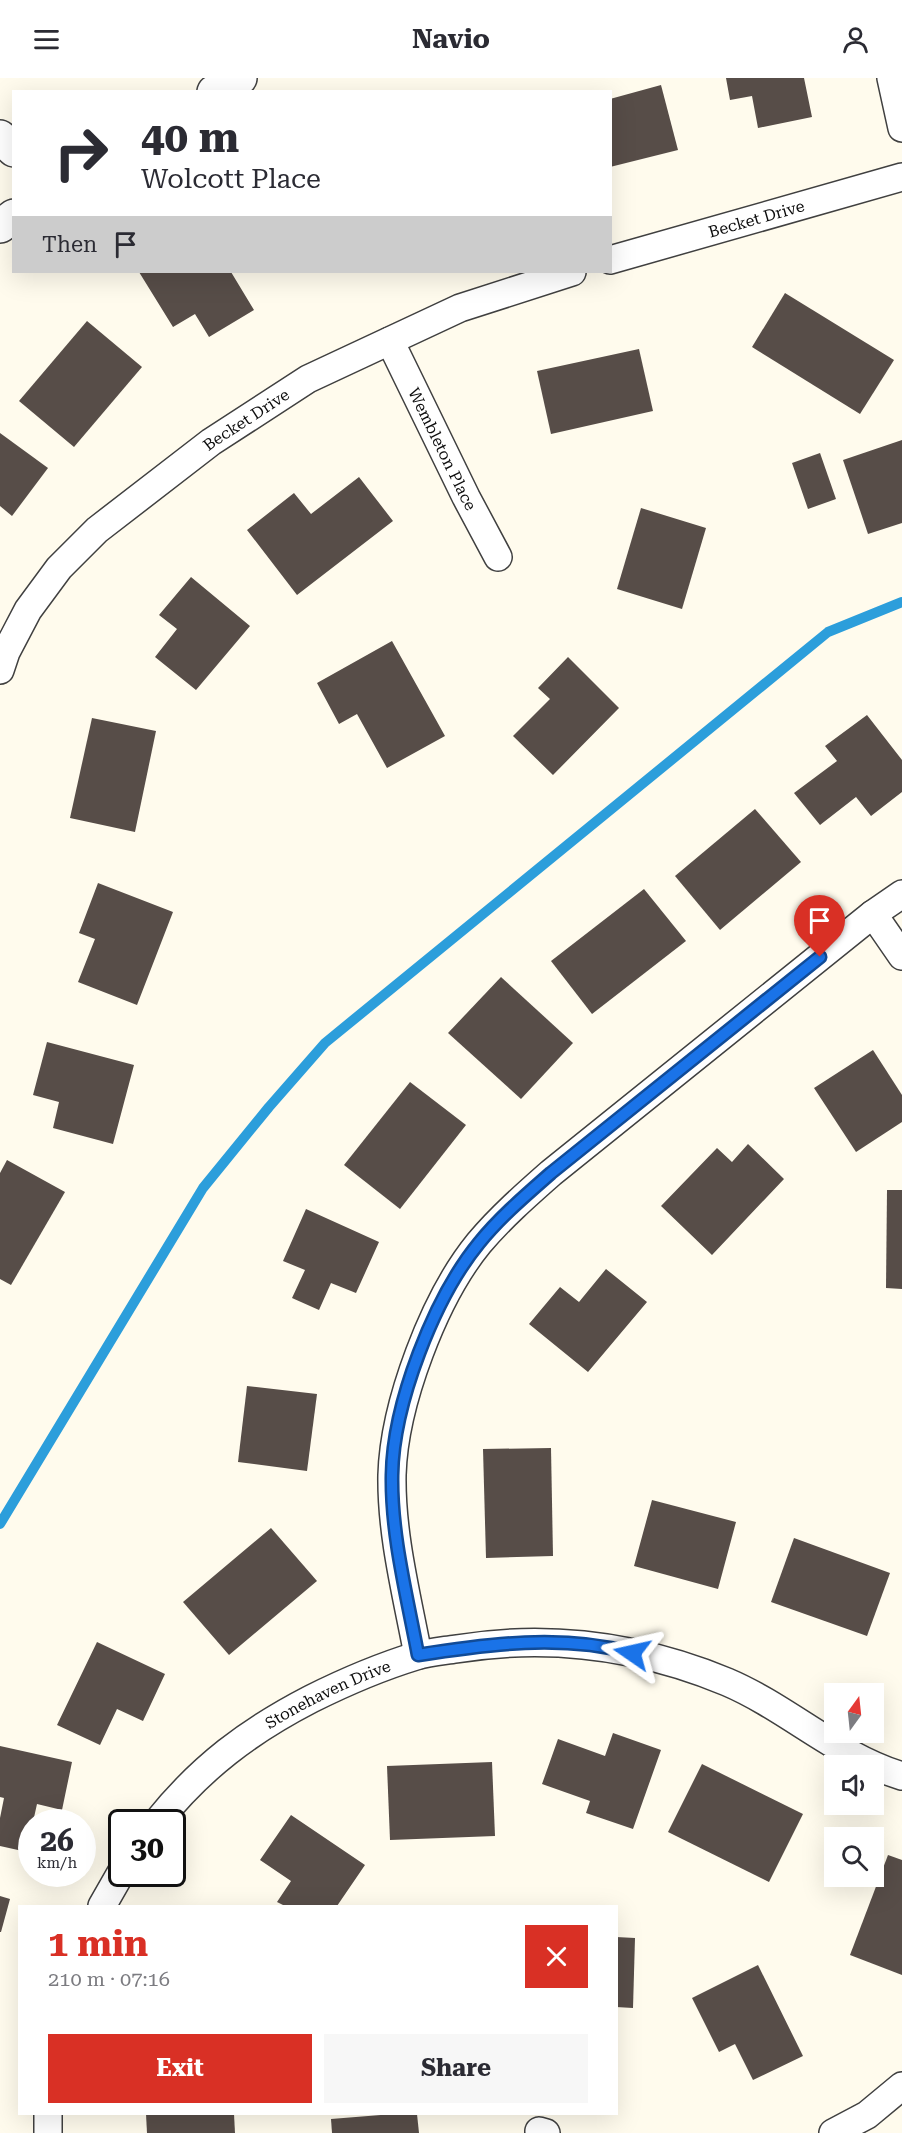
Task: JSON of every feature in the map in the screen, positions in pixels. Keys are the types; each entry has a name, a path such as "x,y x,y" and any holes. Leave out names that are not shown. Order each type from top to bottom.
{"street":[{"path":"218,90 240,78"},
{"path":"891,78 902,128"},
{"path":"0,137 12,148"},
{"name":"Becket Drive","path":"612,259 902,177"},
{"name":"Becket Drive","path":"0,669 6,652 28,610 59,568 97,530 211,442 308,379 460,308 569,273"},
{"name":"Wembleton Place","path":"390,341 466,497 498,556"},
{"path":"418,1655 397,1540 392,1475 398,1423 412,1376 429,1330 450,1287 478,1244 508,1211 551,1173 873,914 902,894"},
{"path":"873,914 902,956"},
{"name":"Stonehaven Drive","path":"169,1809 200,1774 245,1737 283,1714 343,1683 418,1655 485,1644 548,1642 614,1648 668,1663 727,1683 781,1710 847,1752 902,1776"},
{"path":"103,1905 113,1887"},
{"path":"833,2133 867,2115 902,2086"},
{"path":"48,2115 48,2133"}],"building":[{"path":"726,78 804,78 812,117 758,128 752,96 730,100"},
{"path":"661,85 678,150 612,166 612,98"},
{"path":"140,273 232,273 254,310 209,337 195,314 173,327"},
{"path":"785,293 894,360 860,414 752,347"},
{"path":"87,321 142,367 74,447 19,401"},
{"path":"639,349 653,411 551,434 537,371"},
{"path":"0,433 48,468 12,516 0,506"},
{"path":"902,440 902,523 868,534 843,460"},
{"path":"820,453 836,499 808,509 792,463"},
{"path":"359,477 393,521 297,595 247,530 294,493 311,514"},
{"path":"641,508 706,528 682,609 617,589"},
{"path":"191,577 250,626 196,690 155,657 177,629 159,615"},
{"path":"392,641 445,736 387,768 357,714 339,724 317,683"},
{"path":"568,657 619,708 553,775 513,736 550,699 538,688"},
{"path":"867,715 902,760 902,792 871,816 856,797 820,825 794,793 837,761 825,746"},
{"path":"92,718 156,731 135,832 70,818"},
{"path":"755,809 801,862 720,930 675,876"},
{"path":"98,883 173,912 137,1005 78,982 95,939 79,933"},
{"path":"644,889 686,941 592,1014 551,961"},
{"path":"501,977 573,1043 521,1099 448,1033"},
{"path":"47,1042 134,1065 113,1144 53,1128 59,1102 33,1095"},
{"path":"873,1050 902,1095 902,1122 856,1152 814,1088"},
{"path":"410,1082 466,1125 400,1209 344,1165"},
{"path":"748,1144 784,1179 712,1255 661,1206 717,1148 732,1162"},
{"path":"7,1160 65,1192 11,1285 0,1279 0,1173"},
{"path":"887,1190 902,1190 902,1289 886,1288"},
{"path":"306,1209 379,1242 356,1293 331,1283 319,1310 292,1298 305,1270 283,1261"},
{"path":"606,1269 647,1302 588,1372 529,1324 560,1287 579,1302"},
{"path":"247,1386 317,1394 307,1471 238,1462"},
{"path":"551,1448 553,1556 486,1558 483,1449"},
{"path":"652,1500 736,1522 718,1589 634,1566"},
{"path":"271,1528 317,1581 229,1655 183,1602"},
{"path":"794,1538 890,1573 867,1636 771,1602"},
{"path":"97,1642 165,1674 143,1721 117,1709 100,1745 57,1725"},
{"path":"613,1733 661,1750 633,1829 586,1813 590,1801 542,1784 558,1739 605,1756"},
{"path":"0,1746 72,1762 62,1809 37,1804 36,1809 18,1809 18,1850 0,1846 0,1818 4,1798 0,1797"},
{"path":"492,1762 495,1836 390,1840 387,1766"},
{"path":"702,1764 803,1814 769,1882 668,1832"},
{"path":"291,1815 365,1865 338,1905 283,1905 277,1902 291,1881 260,1860"},
{"path":"888,1855 902,1860 902,1975 850,1955 876,1887 884,1887 884,1866"},
{"path":"0,1896 10,1899 1,1932 0,1932"},
{"path":"618,1937 635,1938 633,2008 618,2007"},
{"path":"758,1965 803,2056 753,2080 735,2044 719,2052 692,1998"},
{"path":"146,2115 234,2115 235,2133 147,2133"},
{"path":"417,2115 419,2133 332,2133 331,2119"}],"waterway":[{"path":"0,1524 203,1188 325,1043 828,632 902,602"}],"route":[{"path":"632,1653 614,1648 548,1642 485,1644 418,1655 397,1540 392,1475 398,1423 429,1330 450,1287 478,1244 508,1211 551,1173 820,957"}]}
